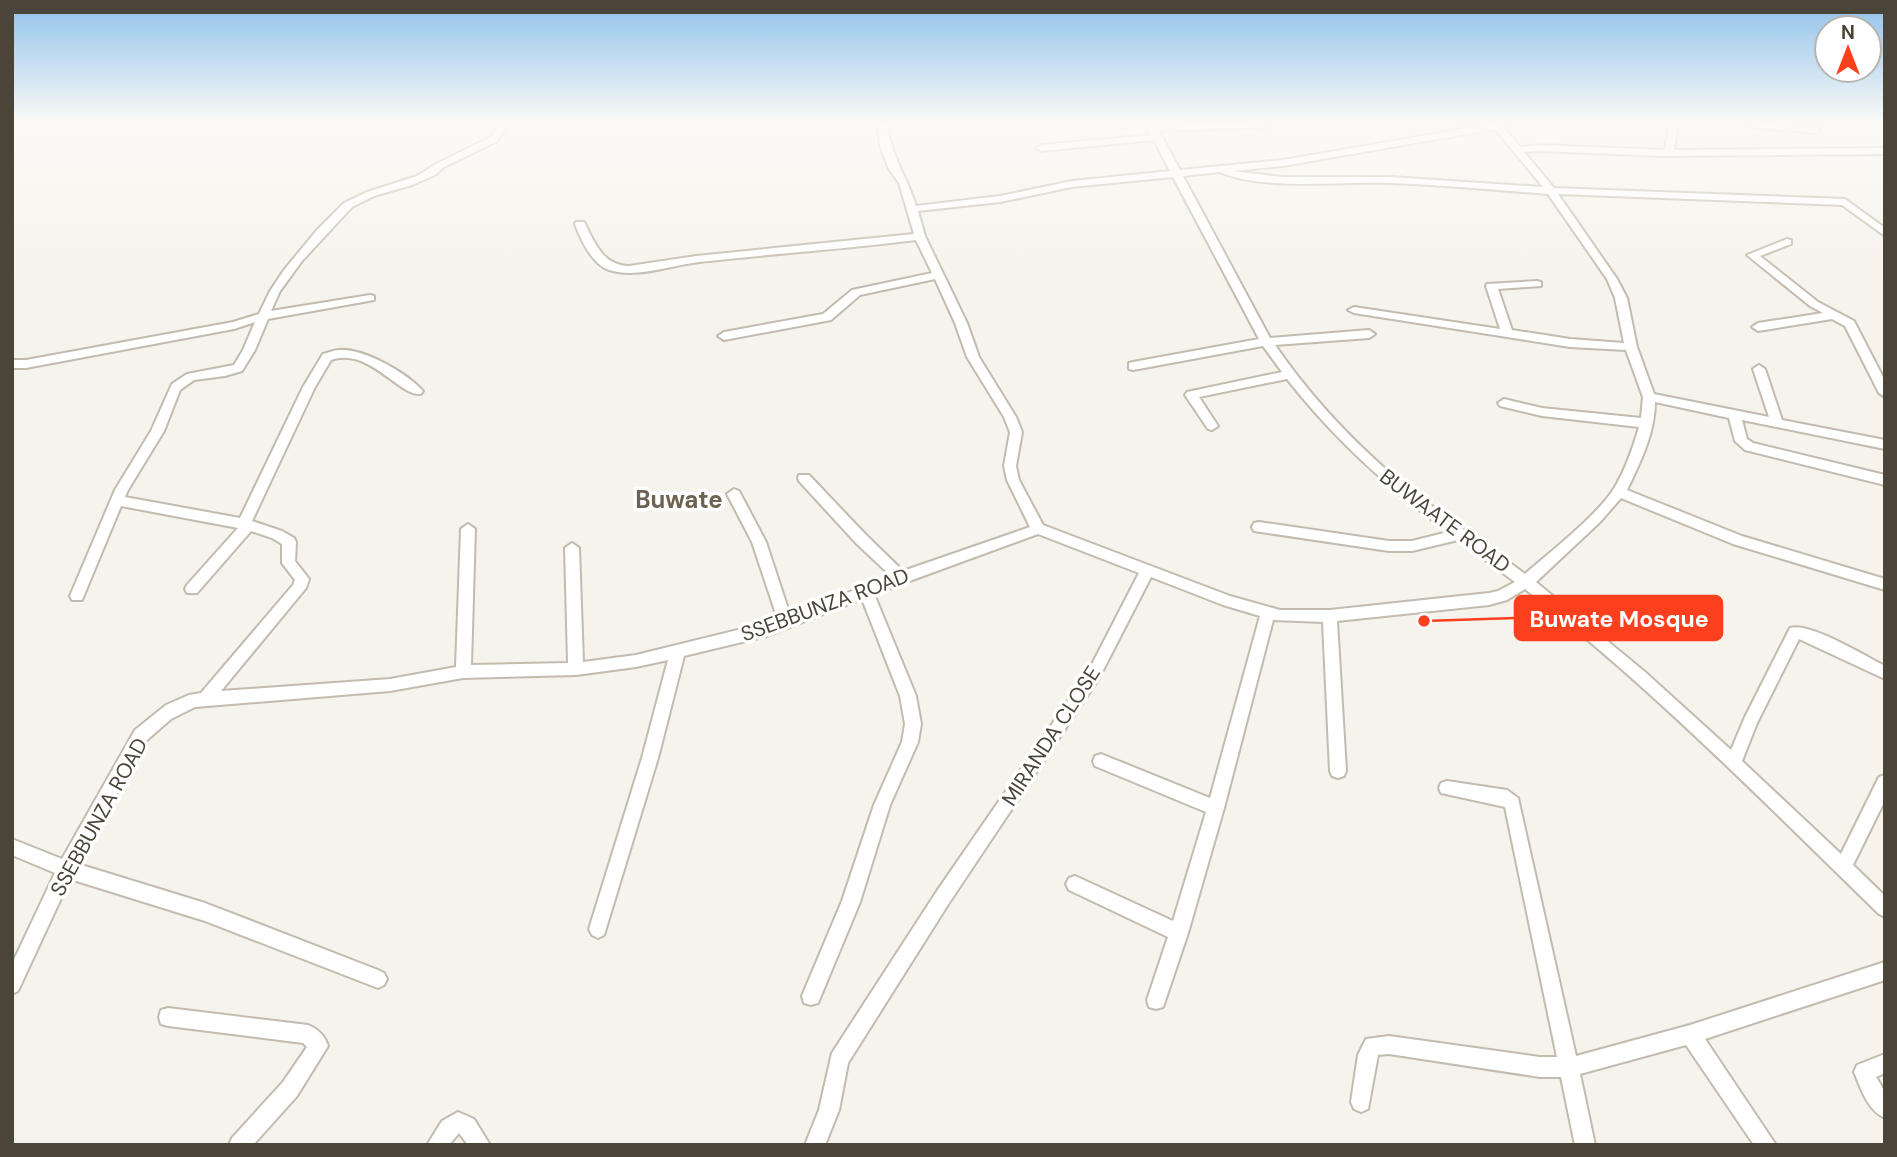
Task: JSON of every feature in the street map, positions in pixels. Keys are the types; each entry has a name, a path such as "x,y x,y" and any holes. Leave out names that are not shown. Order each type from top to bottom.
{"street":[{"path":"76,596 123,486 158,429 177,385 194,376 238,369 288,270 347,206 378,191 416,178"},
{"path":"901,178 920,236 961,323 973,358 1010,417 1016,432 1010,466 1013,480 1038,529 1228,601 1292,617 1330,616 1502,596 1526,582 1619,492 1638,453 1646,424 1649,397 1631,347 1621,298 1612,279 1540,178"},
{"path":"912,209 1000,200 1072,184 1128,178"},
{"name":"BUWAATE ROAD","path":"1178,178 1266,341 1289,375 1369,461 1460,534 1526,582 1734,762 1885,908"},
{"path":"1263,178 1391,180 1551,191 1845,202 1885,233"},
{"path":"580,224 603,262 610,267 627,269 694,259 767,254 920,236"},
{"path":"1787,242 1752,255 1814,304 1850,324 1883,387"},
{"path":"724,336 827,317 856,292 937,275"},
{"path":"1507,333 1491,286 1537,284"},
{"path":"12,364 26,364 234,325 263,316 370,298"},
{"path":"1354,310 1570,343 1631,347"},
{"path":"1758,327 1835,315"},
{"path":"1133,366 1266,341 1369,334"},
{"path":"192,589 245,526 309,387 327,357 343,353 380,365 417,391"},
{"path":"1759,369 1778,425"},
{"path":"1212,426 1191,394 1289,375"},
{"path":"1649,397 1778,425 1885,444"},
{"path":"1504,403 1542,412 1646,424"},
{"path":"1735,416 1741,441 1749,447 1885,480"},
{"path":"804,478 901,577"},
{"path":"1619,492 1738,540 1885,585"},
{"path":"734,494 759,542 786,622"},
{"path":"117,500 245,526 284,536 289,542 287,564 299,574 302,583 206,698"},
{"path":"1259,527 1388,547 1412,546 1460,534"},
{"path":"463,672 468,529"},
{"name":"SSEBBUNZA ROAD","path":"12,985 66,869 141,735 158,718 177,706 206,698 297,694 390,685 463,672 576,669 677,653 767,630 901,577 1038,529"},
{"path":"572,548 576,669"},
{"name":"MIRANDA CLOSE","path":"815,1145 829,1110 839,1060 943,897 1093,676 1148,569"},
{"path":"811,996 851,902 882,805 901,766 912,733 912,707 866,592"},
{"path":"1156,1000 1216,808 1269,613"},
{"path":"1330,616 1338,771"},
{"path":"1734,762 1795,632 1806,634 1885,673"},
{"path":"598,929 650,758 677,653"},
{"path":"1101,761 1216,808"},
{"path":"1843,868 1885,782"},
{"path":"1447,788 1507,798 1512,803 1585,1145"},
{"path":"12,847 66,869 205,912 378,979"},
{"path":"1076,884 1179,933"},
{"path":"1361,1102 1368,1055 1373,1046 1540,1068 1568,1067 1602,1060 1690,1034 1885,971"},
{"path":"168,1017 307,1034 319,1046 290,1089 239,1145"},
{"path":"1690,1034 1766,1145"},
{"path":"1885,1063 1864,1072 1871,1090 1885,1108"},
{"path":"438,1145 449,1128 458,1122 467,1126 480,1145"}],"place":[{"name":"Buwate Mosque","path":"1424,621"}],"district":[{"name":"Buwate","path":"679,500"}]}
